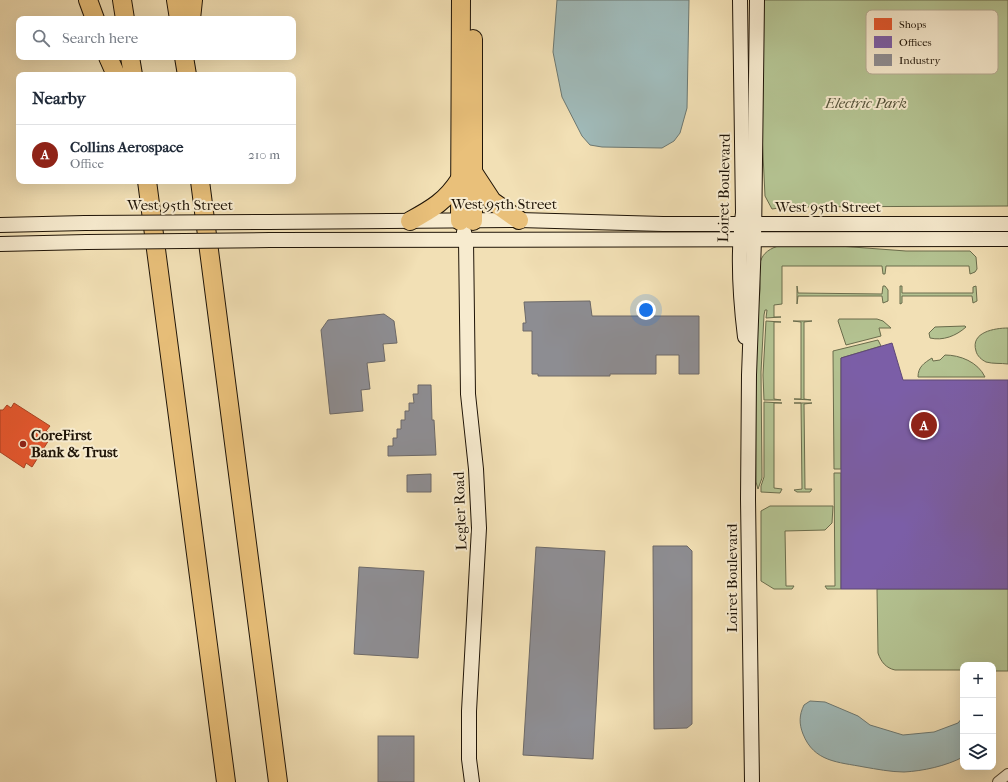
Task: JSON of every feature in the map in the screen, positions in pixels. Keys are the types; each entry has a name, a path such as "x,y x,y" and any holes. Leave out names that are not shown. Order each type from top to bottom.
{"highway":[{"path":"88,0 94,16"},
{"path":"122,0 125,16"},
{"path":"176,0 179,16"},
{"path":"191,16 193,0"},
{"path":"461,0 467,176 467,221"},
{"path":"410,221 426,212 450,194 467,176 473,0"},
{"path":"109,60 115,72"},
{"path":"130,60 132,72"},
{"path":"467,176 492,201 519,220"},
{"path":"147,184 226,782"},
{"path":"200,184 278,782"}],"main road":[{"name":"Loiret Boulevard","path":"740,0 743,213 754,240 749,375 748,598 752,782"},
{"name":"Loiret Boulevard","path":"749,375 740,289 740,240 748,224 757,40 757,0"},
{"path":"741,40 757,40"},
{"name":"West 95th Street","path":"0,225 519,220 663,224 1008,224"},
{"name":"Legler Road","path":"467,221 468,394 476,469 479,528 469,711 469,752 472,782"},
{"path":"0,244 270,240 1008,239"}],"street":[{"path":"998,782 1008,774"}],"green space":[{"name":"Electric Park","path":"760,0 1008,0 1008,206 786,207 772,209 765,196 761,113"},
{"path":"778,246 839,246 906,251 970,251 976,257 977,269 975,272 970,274 969,266 886,266 885,274 883,274 882,266 782,266 782,304 774,305 774,317 781,317 766,318 767,310 765,310 764,315 761,372 762,478 758,489 756,482 755,317 760,293 760,263 765,253"},
{"path":"797,286 798,293 882,294 883,286 885,286 888,290 888,301 883,303 882,296 798,296 797,304"},
{"path":"900,286 902,286 902,293 973,293 973,287 976,286 977,301 973,303 972,296 902,296 902,303 900,304"},
{"path":"839,319 877,319 883,321 891,328 879,328 881,336 846,345 838,321"},
{"path":"766,321 781,322 774,322 774,399 781,400 764,400 763,375"},
{"path":"793,321 812,321 804,322 804,399 811,400 794,399 801,399 801,322"},
{"path":"935,327 966,327 949,337 940,339 930,338 929,333"},
{"path":"1008,328 1008,364 989,363 981,359 977,353 975,345 980,335 991,330"},
{"path":"878,340 881,346 841,358 841,469 834,469 833,351"},
{"path":"945,355 957,356 968,360 978,367 985,377 918,377 920,368 924,364 932,358 933,361 940,360"},
{"path":"764,402 782,403 774,403 774,488 782,489 780,493 761,492 764,477"},
{"path":"801,403 812,403 804,404 805,489 812,489 810,492 797,492 794,490 802,489"},
{"path":"834,473 841,473 841,589 827,589 825,586 835,586"},
{"path":"770,506 833,506 832,523 825,530 785,531 786,586 794,586 792,589 774,589 761,581 761,511"},
{"path":"877,589 1008,589 1008,671 996,671 996,662 960,662 960,670 895,670 889,668 882,662 878,653"}],"water":[{"path":"557,0 689,0 687,108 680,133 674,141 662,148 602,147 590,145 582,136 562,97 553,52"},
{"path":"810,701 825,702 858,716 870,725 903,735 934,732 958,723 960,721 960,758 934,768 904,772 873,769 836,762 820,755 808,743 803,734 800,723 801,712 804,705"}],"building: Shops":[{"name":"CoreFirst Bank & Trust","path":"14,403 50,426 46,431 52,435 32,467 26,463 24,468 0,452 0,410 3,410 7,405 11,408"}],"building: Offices":[{"path":"892,343 903,380 1008,380 1008,589 841,589 841,358"}],"building: Industry":[{"path":"590,301 592,316 699,316 699,374 679,374 679,355 656,355 656,374 610,374 610,376 538,376 538,374 532,374 532,331 523,331 523,323 526,323 524,302"},
{"path":"384,314 394,321 397,343 383,344 385,361 367,363 370,389 361,390 363,411 330,414 321,330 328,320"},
{"path":"418,385 431,385 432,420 434,420 436,455 388,456 388,446 393,446 393,438 397,438 397,429 401,429 401,420 405,420 405,411 409,411 409,403 414,403 413,394 418,394"},
{"path":"431,474 431,492 407,492 407,475"},
{"path":"653,546 687,546 692,551 692,724 687,728 654,729"},
{"path":"536,547 605,551 593,759 523,755"},
{"path":"359,567 424,571 418,658 354,654"},
{"path":"378,736 414,736 414,782 378,782"}],"place":[{"name":"Collins Aerospace","path":"924,425"},
{"name":"CoreFirst Bank & Trust","path":"23,444"}]}
